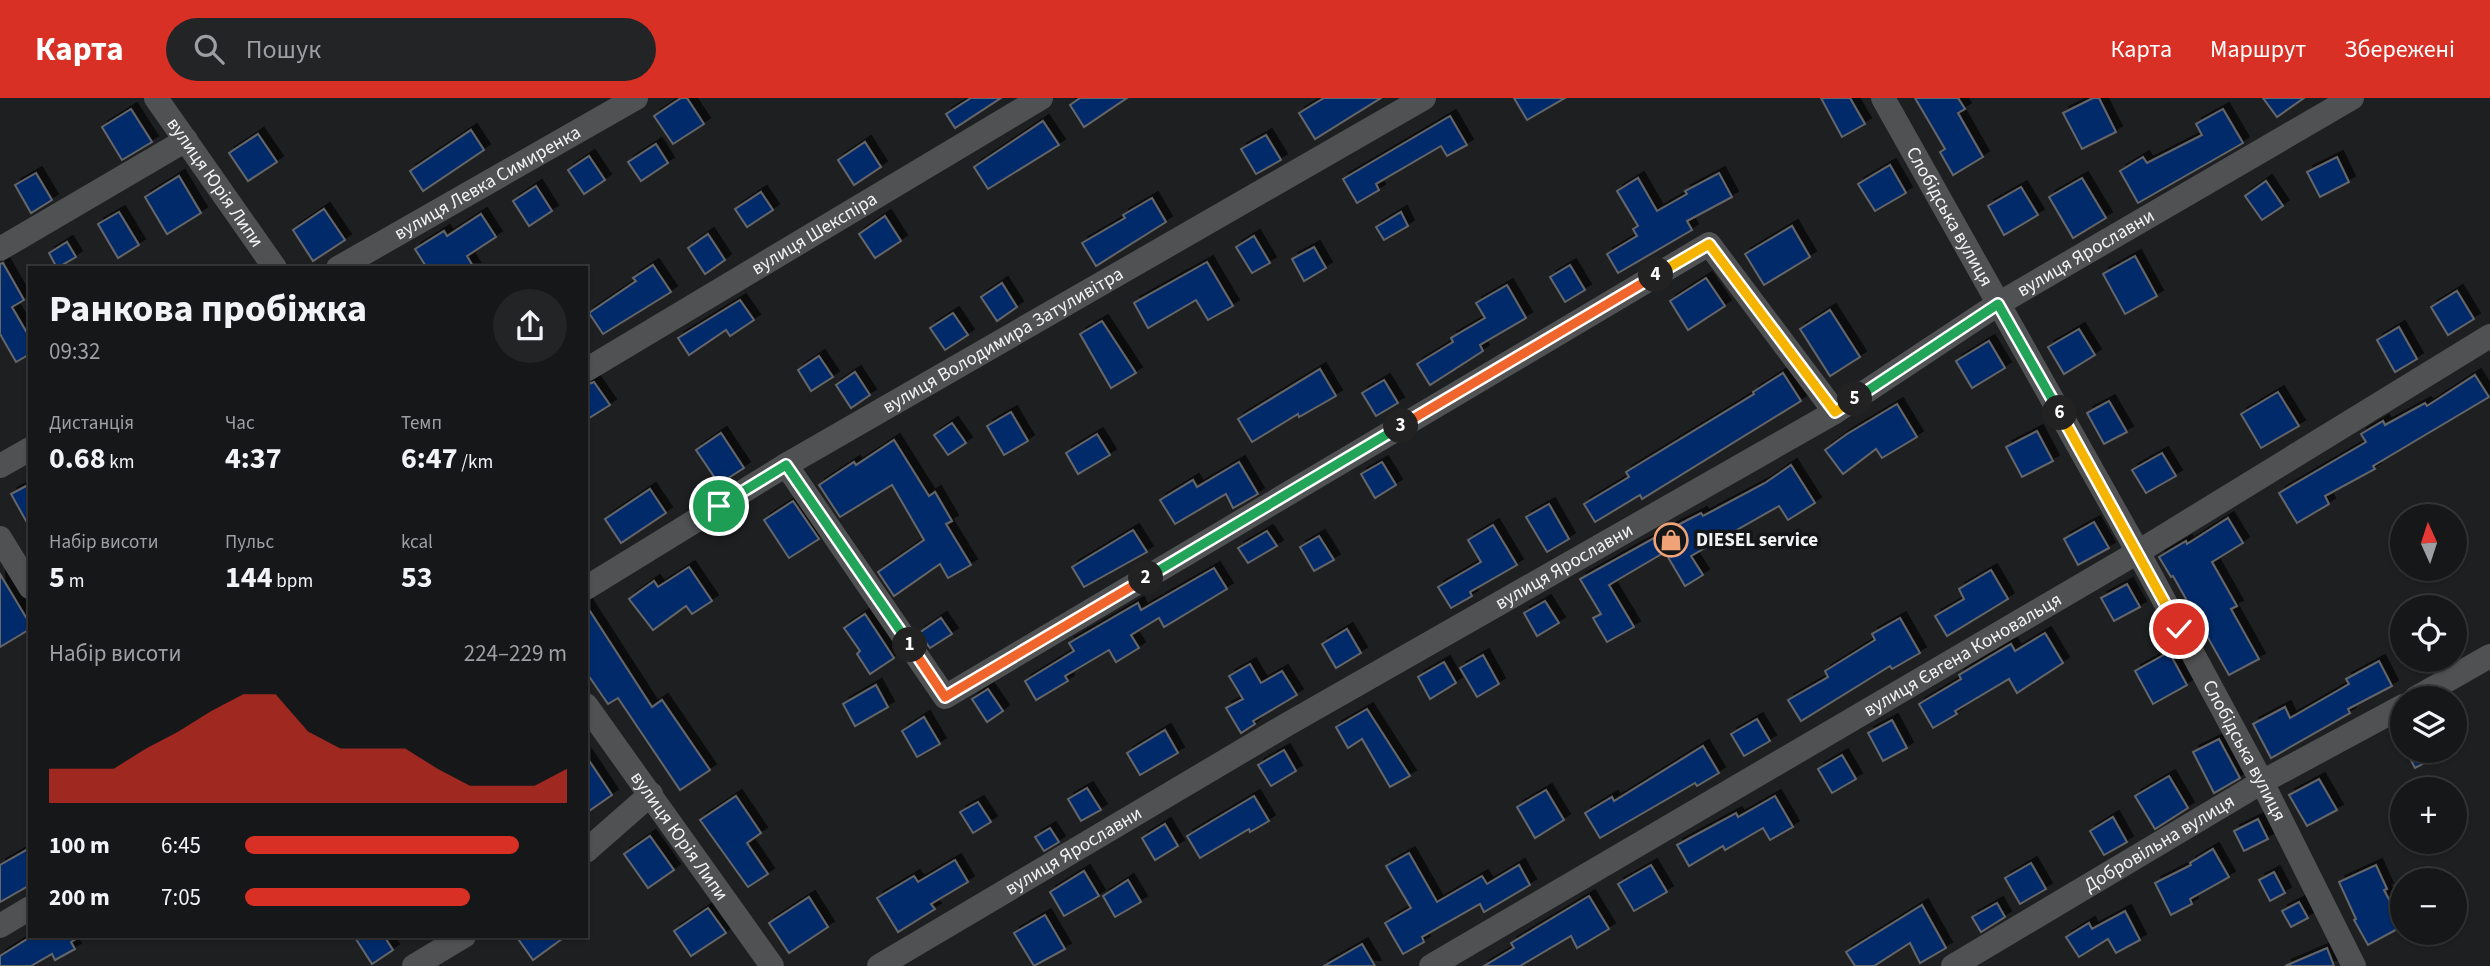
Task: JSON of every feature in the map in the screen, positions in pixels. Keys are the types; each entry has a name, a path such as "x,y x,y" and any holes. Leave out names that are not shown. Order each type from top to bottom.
{"street":[{"name":"вулиця Юрія Липи","path":"156,98 274,266"},
{"name":"вулиця Левка Симиренка","path":"342,266 636,98"},
{"name":"вулиця Шекспіра","path":"588,369 1041,98"},
{"name":"вулиця Володимира Затуливітра","path":"588,587 786,465 1424,98"},
{"name":"Слобідська вулиця","path":"1884,98 2138,552 2262,782 2354,966"},
{"name":"вулиця Ярославни","path":"879,966 1286,725 1835,412 1998,304 2352,98"},
{"path":"0,249 186,140"},
{"path":"786,465 945,697 1709,244 1835,412"},
{"name":"вулиця Євгена Коновальця","path":"1431,966 2138,552 2490,336"},
{"path":"0,466 28,450"},
{"path":"0,538 7,565 28,585"},
{"path":"2437,686 2490,656"},
{"name":"вулиця Юрія Липи","path":"588,708 772,966"},
{"name":"Добровільна вулиця","path":"1953,966 2262,782 2390,713"},
{"path":"588,849 651,794"},
{"path":"0,926 28,909"},
{"path":"414,966 461,938"}],"building":[{"path":"681,98 687,98 704,124 673,144 654,116"},
{"path":"971,98 1001,98 955,128 946,114"},
{"path":"1080,98 1127,98 1084,127 1070,105"},
{"path":"1324,98 1381,98 1315,139 1299,113"},
{"path":"1514,98 1565,98 1527,120"},
{"path":"1821,98 1850,98 1865,124 1842,137"},
{"path":"1915,98 1958,98 1965,109 1958,113 1983,157 1953,175 1940,152 1945,149"},
{"path":"2093,98 2099,98 2116,132 2082,149 2063,113"},
{"path":"2263,98 2304,98 2277,117"},
{"path":"131,109 152,142 122,160 102,127"},
{"path":"2223,109 2243,143 2138,203 2120,171 2143,157 2147,163 2202,135 2196,124"},
{"path":"1450,116 1467,145 1447,156 1441,146 1376,184 1379,190 1357,203 1343,179"},
{"path":"1043,121 1059,145 988,189 974,167"},
{"path":"471,130 484,150 423,191 410,171"},
{"path":"258,134 277,162 248,181 229,153"},
{"path":"1266,135 1281,160 1256,174 1241,149"},
{"path":"865,142 881,167 854,185 838,160"},
{"path":"656,144 668,163 641,181 628,162"},
{"path":"589,156 605,180 584,194 568,170"},
{"path":"2337,157 2349,182 2320,197 2307,172"},
{"path":"1890,165 1906,193 1875,211 1858,184"},
{"path":"36,173 52,200 31,213 15,185"},
{"path":"1719,173 1732,197 1687,221 1692,230 1618,273 1607,254 1637,236 1633,229 1638,226 1617,191 1638,178 1657,211 1687,194 1685,191"},
{"path":"179,176 201,213 167,234 145,197"},
{"path":"2082,178 2106,218 2073,238 2049,197"},
{"path":"2266,181 2283,206 2262,220 2245,196"},
{"path":"536,186 552,211 529,226 513,201"},
{"path":"2021,187 2038,215 2004,235 1988,206"},
{"path":"761,192 773,210 747,227 735,209"},
{"path":"1152,198 1166,222 1096,266 1082,243 1125,218 1123,215"},
{"path":"324,209 345,240 313,261 293,230"},
{"path":"119,212 139,245 118,258 98,224"},
{"path":"1401,212 1408,226 1384,240 1376,227"},
{"path":"481,214 496,237 467,256 473,266 426,266 415,249 444,231 447,236"},
{"path":"885,216 901,241 875,258 859,234"},
{"path":"1792,226 1810,257 1764,285 1745,254"},
{"path":"708,234 725,260 705,274 688,248"},
{"path":"1254,236 1270,263 1252,273 1236,247"},
{"path":"67,242 76,257 56,266 49,253"},
{"path":"1314,247 1326,268 1304,281 1292,259"},
{"path":"2135,256 2157,296 2125,314 2103,274"},
{"path":"1207,262 1233,306 1208,320 1196,300 1148,328 1134,303"},
{"path":"3,263 24,300 12,307 28,335 28,355 16,362 0,334 0,264"},
{"path":"653,265 671,292 603,334 589,313 636,281 633,278"},
{"path":"1570,265 1585,290 1565,302 1550,277"},
{"path":"1706,278 1725,306 1688,330 1670,301"},
{"path":"1002,283 1017,307 997,321 981,297"},
{"path":"1507,285 1526,318 1480,345 1483,351 1430,385 1417,364 1453,342 1451,338 1485,318 1476,303"},
{"path":"2457,291 2474,319 2448,335 2431,307"},
{"path":"740,300 754,320 730,336 726,330 689,355 678,338"},
{"path":"1830,310 1860,357 1830,376 1800,329"},
{"path":"953,313 968,335 945,350 930,328"},
{"path":"1102,321 1136,373 1111,388 1080,334"},
{"path":"2399,327 2417,359 2395,372 2377,340"},
{"path":"2079,329 2095,355 2064,374 2048,347"},
{"path":"1989,341 2005,368 1972,388 1956,361"},
{"path":"819,356 833,377 811,391 798,370"},
{"path":"1320,369 1336,396 1299,417 1298,414 1252,442 1238,419"},
{"path":"855,372 870,395 851,408 836,385"},
{"path":"1783,373 1801,401 1642,499 1640,495 1595,522 1584,504 1629,477 1626,472 1754,394 1753,392"},
{"path":"2475,375 2489,397 2373,466 2375,469 2325,496 2329,504 2297,523 2279,493 2366,442 2361,434 2383,421 2385,425 2425,403 2427,406"},
{"path":"1384,380 1398,403 1376,416 1362,393"},
{"path":"594,382 610,405 588,419 588,384"},
{"path":"2278,392 2299,426 2261,448 2241,414"},
{"path":"2109,401 2127,432 2104,444 2087,413"},
{"path":"1897,404 1917,437 1882,458 1876,449 1843,474 1825,450"},
{"path":"1011,412 1028,441 1004,455 987,426"},
{"path":"952,423 966,443 948,455 934,435"},
{"path":"2037,431 2053,461 2022,477 2006,447"},
{"path":"721,433 744,468 719,484 696,450"},
{"path":"1097,434 1110,455 1078,474 1066,453"},
{"path":"894,440 929,496 935,492 952,521 946,524 971,565 948,578 940,564 894,596 878,572 924,540 892,485 840,517 819,485"},
{"path":"2162,453 2176,476 2146,493 2132,470"},
{"path":"1239,462 1258,494 1233,508 1226,494 1175,524 1160,500 1193,480 1197,487"},
{"path":"1382,462 1396,485 1375,498 1361,474"},
{"path":"1791,465 1815,503 1788,520 1779,506 1691,556 1703,575 1685,586 1665,552 1609,585 1634,627 1607,642 1593,618 1601,614 1580,579 1674,527 1701,513 1703,516 1765,483"},
{"path":"28,485 28,524 11,494"},
{"path":"650,489 666,513 621,543 605,519"},
{"path":"793,501 819,539 789,558 764,520"},
{"path":"1549,504 1569,539 1547,552 1526,517"},
{"path":"2228,518 2243,543 2212,562 2237,606 2231,609 2259,659 2229,675 2173,576 2171,577 2159,557 2186,541 2187,544"},
{"path":"2094,522 2109,548 2078,565 2064,539"},
{"path":"1493,525 1517,565 1470,592 1472,596 1451,608 1438,587 1481,562 1468,540"},
{"path":"1133,530 1147,552 1084,587 1072,567"},
{"path":"1267,531 1277,546 1248,563 1238,548"},
{"path":"1319,536 1334,560 1314,571 1300,547"},
{"path":"689,567 712,601 692,614 686,606 653,630 629,599 654,581 658,587"},
{"path":"1214,568 1227,589 1164,627 1159,618 1131,635 1139,648 1116,662 1109,650 1065,676 1068,681 1036,700 1025,681 1074,651 1069,643 1138,603 1141,610"},
{"path":"1991,570 2008,599 1947,636 1935,616 1964,599 1959,589"},
{"path":"0,574 28,621 28,630 0,647"},
{"path":"2127,584 2140,607 2114,621 2101,598"},
{"path":"1545,601 1559,623 1537,636 1524,613"},
{"path":"588,608 652,707 662,700 710,770 680,790 618,698 608,704 588,675"},
{"path":"865,614 894,658 870,674 857,654 860,651 844,628"},
{"path":"941,618 952,634 930,648 919,633"},
{"path":"1900,618 1920,653 1892,669 1890,666 1801,721 1788,700 1828,677 1825,671 1875,640 1872,634"},
{"path":"1347,629 1361,653 1336,668 1322,644"},
{"path":"2045,633 2063,663 2017,693 2009,679 1955,711 1957,714 1933,728 1919,704 1961,679 1959,675 2011,644 2015,651"},
{"path":"2169,652 2187,685 2153,704 2135,671"},
{"path":"1483,655 1499,684 1477,697 1460,668"},
{"path":"2379,661 2392,686 2348,709 2350,713 2271,758 2253,724 2285,707 2290,718 2349,684 2346,679"},
{"path":"1444,662 1456,683 1430,699 1418,677"},
{"path":"1250,664 1261,683 1282,671 1297,695 1253,721 1255,724 1241,733 1226,708 1243,699 1229,676"},
{"path":"876,685 888,707 855,726 843,704"},
{"path":"988,689 1003,711 987,722 972,699"},
{"path":"1367,709 1410,776 1390,787 1362,739 1348,748 1336,727"},
{"path":"924,717 940,744 917,757 902,731"},
{"path":"1757,719 1770,741 1744,756 1731,734"},
{"path":"1892,720 1907,748 1883,761 1868,733"},
{"path":"1165,730 1178,753 1140,775 1127,753"},
{"path":"2219,739 2240,778 2214,793 2193,752"},
{"path":"1703,746 1719,773 1697,786 1695,783 1600,838 1585,813 1612,797 1614,801"},
{"path":"1284,750 1296,771 1271,786 1258,765"},
{"path":"1842,755 1856,779 1832,793 1818,769"},
{"path":"588,759 612,795 588,812"},
{"path":"2412,763 2425,763 2415,768"},
{"path":"2169,776 2188,808 2155,829 2135,796"},
{"path":"2319,779 2337,810 2307,826 2289,795"},
{"path":"1087,788 1101,810 1081,821 1068,799"},
{"path":"1546,790 1564,820 1535,838 1517,807"},
{"path":"736,796 761,833 747,843 768,874 748,887 700,820"},
{"path":"1254,796 1269,821 1250,832 1249,829 1200,858 1187,836"},
{"path":"1775,796 1793,827 1770,840 1763,828 1725,850 1723,846 1689,866 1677,845 1736,813 1738,817"},
{"path":"978,802 991,822 973,833 960,812"},
{"path":"2113,817 2127,842 2104,855 2090,831"},
{"path":"2258,819 2268,839 2244,851 2234,831"},
{"path":"1165,824 1178,846 1155,860 1142,838"},
{"path":"1050,828 1059,842 1044,851 1035,837"},
{"path":"650,836 674,870 648,888 624,854"},
{"path":"28,849 28,886 0,902 0,865"},
{"path":"2213,849 2229,877 2190,899 2192,904 2171,915 2155,883 2191,865 2190,863"},
{"path":"1409,853 1437,902 1482,876 1487,884 1519,865 1530,885 1484,912 1480,904 1422,937 1424,942 1403,954 1385,923 1411,908 1386,866"},
{"path":"955,860 968,882 931,904 935,909 898,932 877,898 914,876 918,882"},
{"path":"2031,863 2046,889 2020,904 2005,878"},
{"path":"1651,865 1667,892 1634,911 1618,884"},
{"path":"2376,865 2390,901 2390,933 2368,945 2354,920 2356,919 2339,882"},
{"path":"1084,871 1099,896 1064,916 1050,892"},
{"path":"2274,872 2285,893 2270,901 2259,880"},
{"path":"1128,880 1141,902 1115,917 1103,896"},
{"path":"1589,896 1609,929 1577,948 1571,936 1520,966 1484,966 1514,948 1511,943"},
{"path":"809,897 828,927 789,953 769,923"},
{"path":"2299,902 2308,918 2291,927 2282,911"},
{"path":"1997,903 2005,917 1981,932 1972,917"},
{"path":"1922,905 1946,948 1920,963 1910,943 1874,966 1855,966 1846,952"},
{"path":"708,908 726,933 691,956 674,931"},
{"path":"2125,911 2140,940 2116,953 2108,939 2079,957 2066,937 2089,923 2092,929"},
{"path":"1045,915 1065,949 1034,966 1014,933"},
{"path":"29,938 78,938 71,942 75,949 55,960 52,954 31,966 0,966 0,956"},
{"path":"355,938 385,938 393,950 372,964"},
{"path":"517,938 563,938 533,960"},
{"path":"1362,944 1375,966 1324,966"},
{"path":"2327,948 2334,966 2285,966"}],"place":[{"name":"DIESEL service","path":"1671,540"}],"route":[{"path":"719,506 786,465 945,697 1709,244 1835,412 1998,304 2179,629"}]}
